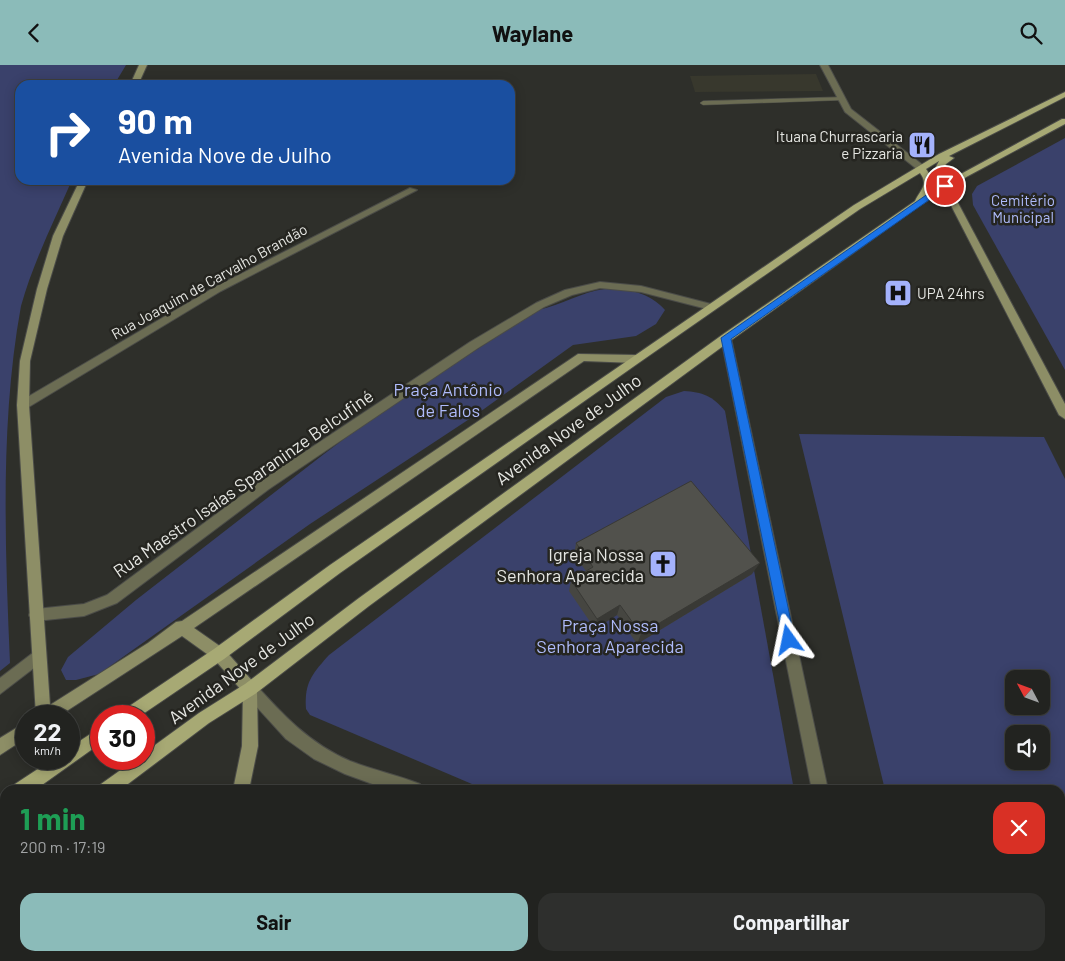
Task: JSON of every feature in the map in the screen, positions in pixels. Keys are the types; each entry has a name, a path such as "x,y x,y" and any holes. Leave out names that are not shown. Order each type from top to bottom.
{"main road":[{"name":"Avenida Nove de Julho","path":"144,705 220,654 335,569 636,359 858,207 920,168 1065,94"},
{"name":"Avenida Nove de Julho","path":"114,785 204,718 250,689 364,602 726,338 916,204 945,186 1065,121"},
{"path":"945,186 940,177 939,169 941,165 970,148 976,139"},
{"path":"916,204 928,185 927,174 920,168"},
{"path":"28,785 50,770"}],"street":[{"path":"136,80 143,65"},
{"path":"824,65 856,119 920,168"},
{"path":"41,705 23,405 25,361 42,289 58,236 82,185"},
{"path":"945,186 1065,415"},
{"name":"Rua Joaquim de Carvalho Brandão","path":"23,405 218,289 412,190"},
{"name":"Rua Maestro Isaías Sparaninze Belcufiné","path":"36,615 84,609 112,599 265,485 474,345 540,305 569,292 600,285 641,289 711,307"},
{"path":"726,338 819,785"},
{"path":"63,705 153,648 181,627 582,357 636,359"},
{"path":"181,627 220,654 286,728 308,746 349,769 399,785"},
{"path":"0,687 38,656"},
{"path":"242,785 250,747 250,689"},
{"path":"0,747 15,737"}],"lane":[{"path":"702,103 843,99"}],"shaded area":[{"path":"816,74 823,91 695,92 690,76"}],"green space":[{"path":"0,65 126,65 117,80 15,80 15,185 70,185 44,242 26,290 21,306 14,350 7,439 6,484 10,663 0,671"},
{"name":"Cemitério Municipal","path":"1065,138 1065,370 973,205 972,194 977,186"},
{"name":"Praça Antônio de Falos","path":"605,289 630,291 645,295 665,310 656,324 636,336 573,345 477,414 310,524 99,674 76,680 66,680 61,670 68,657 136,600 380,412 538,310"},
{"name":"Praça Nossa Senhora Aparecida","path":"684,391 696,392 707,396 725,411 793,785 474,785 310,715 306,709 308,685 310,679 329,655 666,397"},
{"path":"799,434 1044,437 1065,479 1065,785 884,785"}],"building":[{"name":"Igreja Nossa Senhora Aparecida","path":"691,481 760,563 641,634 620,605 597,619 571,580 593,567 576,543"}],"place":[{"name":"Ituana Churrascaria e Pizzaria","path":"922,145"},
{"name":"UPA 24hrs","path":"898,293"},
{"name":"Igreja Nossa Senhora Aparecida","path":"663,564"}],"route":[{"path":"789,640 726,338 916,204 945,186"}]}
